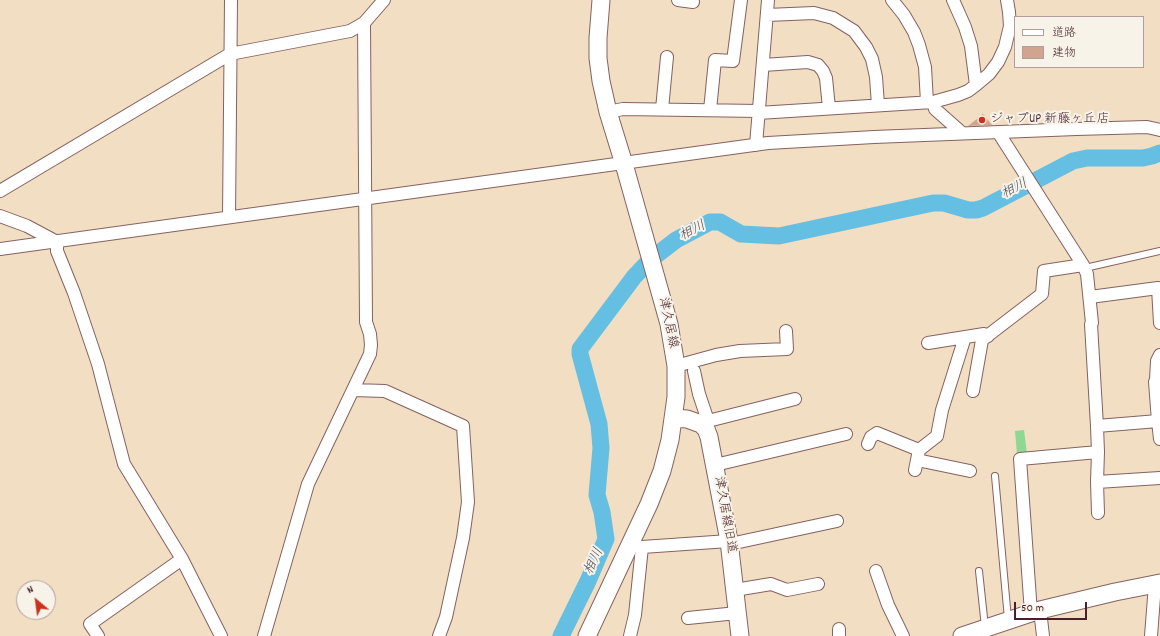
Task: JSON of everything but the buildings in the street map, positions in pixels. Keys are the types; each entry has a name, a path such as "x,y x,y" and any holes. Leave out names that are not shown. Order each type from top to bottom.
{"main road":[{"name":"津久居線","path":"587,636 636,544 662,471 674,418 676,397 676,366 669,324 654,266 608,112 601,81 598,58 598,2"},
{"path":"674,418 705,422"},
{"name":"津久居線旧道","path":"705,422 715,465 729,543 740,636"},
{"path":"962,636 1035,612 1114,592 1158,583"}],"street":[{"path":"229,217 230,0"},
{"path":"0,191 230,54 350,31 364,23 384,0"},
{"path":"678,0 693,2"},
{"path":"710,110 715,60 733,61 741,0"},
{"path":"756,145 768,0"},
{"path":"892,0 904,15 914,32 919,45 930,102 935,109 962,133"},
{"path":"953,0 958,9 969,39 976,86"},
{"path":"608,112 623,109 662,109 758,112 930,102 958,95 976,86 989,74 998,62 1005,47 1009,32 1010,18 1007,0"},
{"path":"767,15 814,12 833,18 854,31 866,46 872,59 876,77 878,105"},
{"path":"264,636 305,494 370,354 370,334 366,322 364,23"},
{"path":"662,109 667,57"},
{"path":"763,65 808,62 818,65 826,78 829,108"},
{"path":"0,249 229,217 365,200 756,145 962,133 1147,127 1160,130"},
{"path":"998,132 1084,266 1087,274 1090,297 1097,426 1098,513"},
{"path":"0,216 27,226 57,242"},
{"path":"57,242 57,250 69,279 98,364 124,464 182,559 221,636"},
{"path":"973,391 982,340 1042,294 1044,271 1084,266"},
{"path":"1090,297 1158,288 1160,323"},
{"path":"676,366 716,354 740,351 787,349 786,331"},
{"path":"928,343 984,334 988,336"},
{"path":"917,460 937,436 942,410 965,337"},
{"path":"1160,355 1155,382 1160,439"},
{"path":"694,371 705,422 795,399"},
{"path":"353,390 386,391 463,426 468,502 463,538 446,617 439,636"},
{"path":"1097,426 1158,421"},
{"path":"868,444 871,437 877,433 915,448 917,460"},
{"path":"715,465 846,434"},
{"path":"1042,636 1035,612 1020,459 1098,452"},
{"path":"917,460 970,471"},
{"path":"1097,482 1160,478"},
{"path":"630,636 636,608 636,544 729,543 837,521"},
{"path":"98,636 90,624 182,559"},
{"path":"876,570 888,605 903,636"},
{"path":"1151,636 1158,583"},
{"path":"735,590 771,584 787,590 818,584"},
{"path":"688,618 737,613"}],"lane":[{"path":"1084,266 1160,251"},
{"path":"995,476 1008,620"},
{"path":"980,571 985,628"}],"green space":[{"path":"1024,430 1027,454 1017,454 1015,431"}],"waterway":[{"name":"相川","path":"561,636 588,581 606,539 602,512 597,495 601,448 599,424 580,354 580,349 634,277 650,260 676,240 710,222 720,222 741,234 779,236 933,203 944,203 968,210 976,210 983,208 1073,161 1087,158 1143,158 1160,153"}],"place":[{"name":"ジャブUP 新藤ヶ丘店","path":"982,120"}]}
